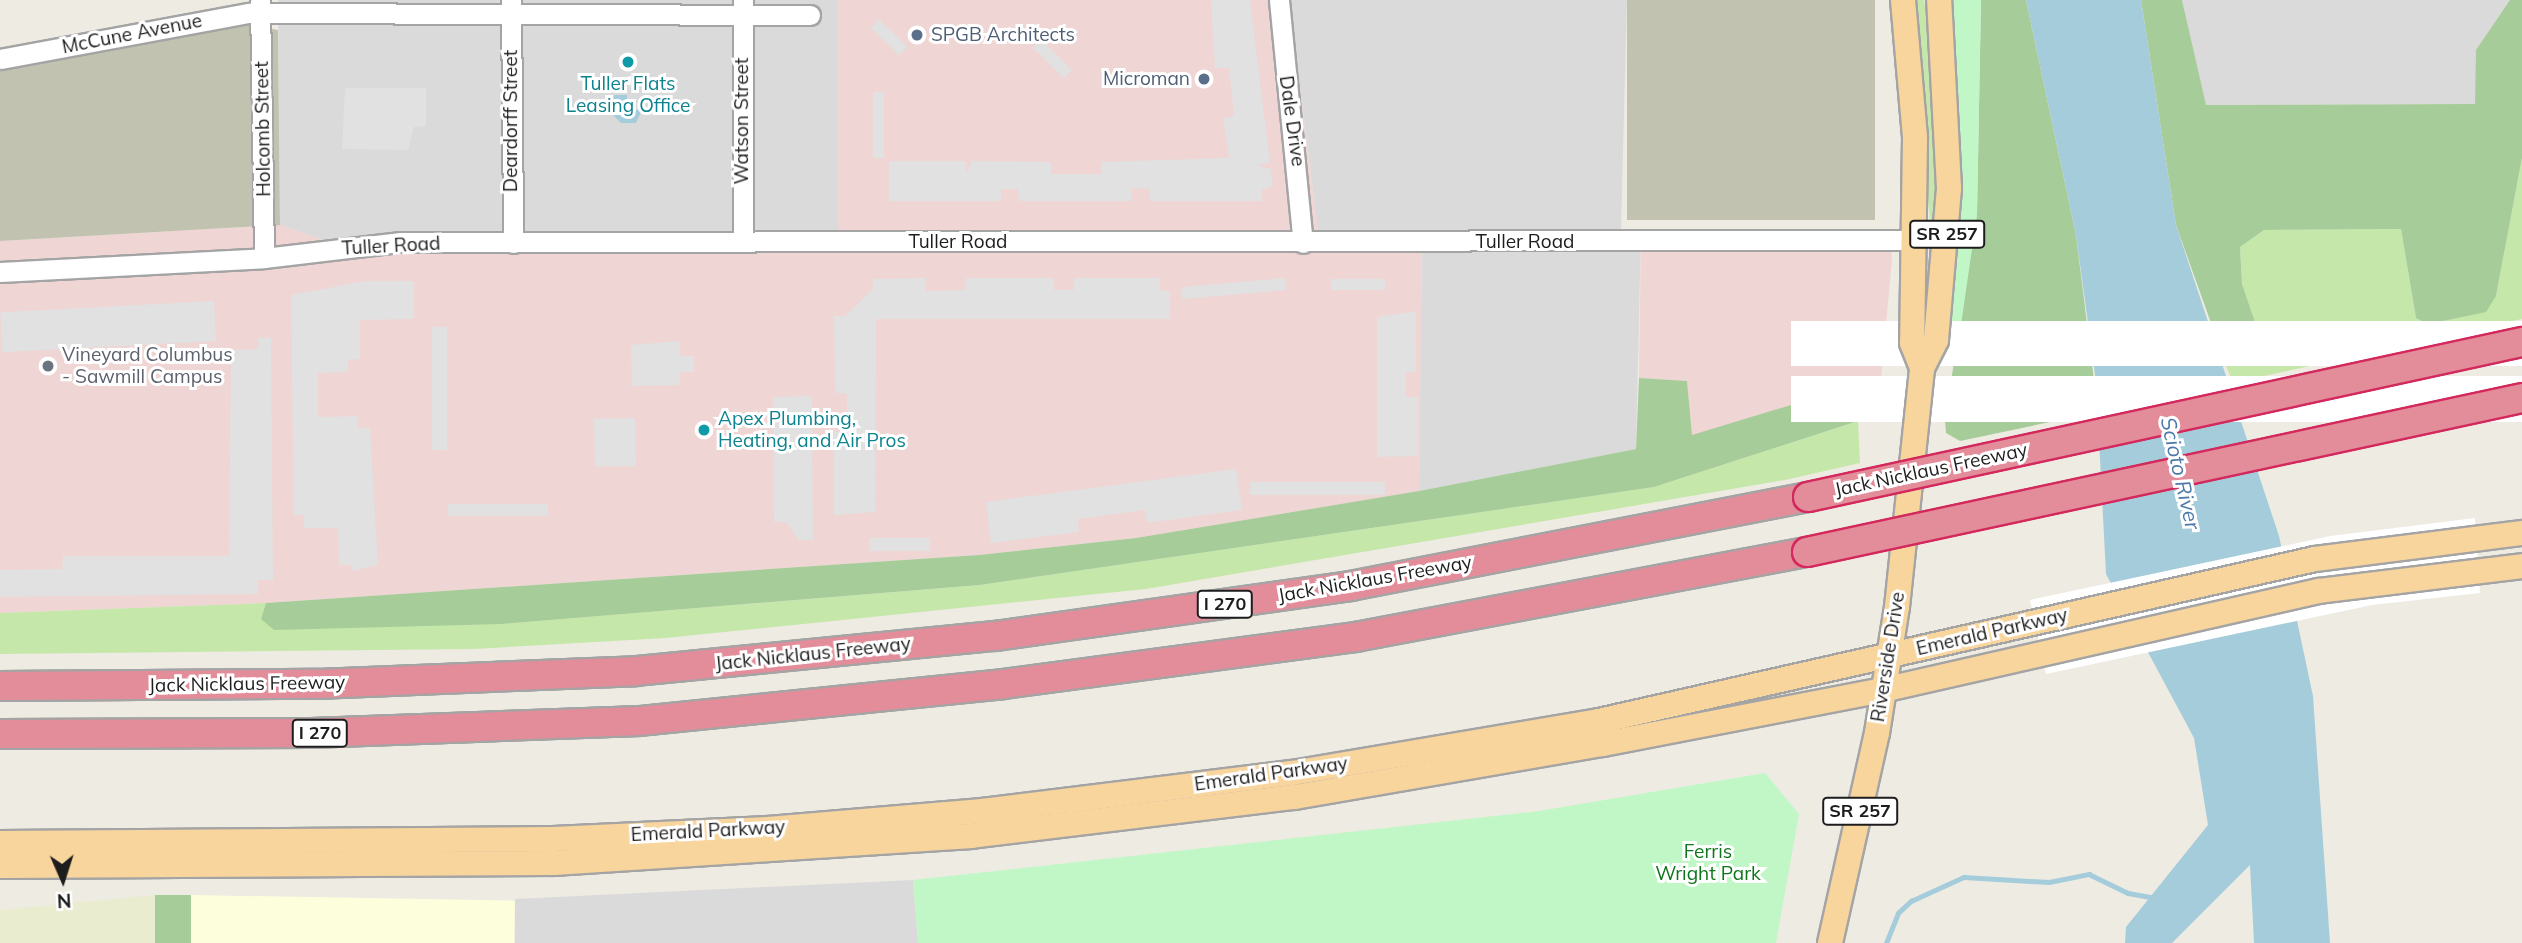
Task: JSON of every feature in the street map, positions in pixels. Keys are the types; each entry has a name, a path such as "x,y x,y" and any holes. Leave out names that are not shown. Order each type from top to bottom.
{"highway":[{"name":"Jack Nicklaus Freeway","path":"0,686 317,684 636,671 996,636 1350,586 1808,497 2522,342"},
{"name":"I 270","path":"0,734 311,733 640,721 1003,684 1356,637 1807,552 2522,398"}],"main road":[{"name":"Riverside Drive","path":"1903,0 1917,240 1912,343 1922,368"},
{"name":"Riverside Drive","path":"1830,943 1884,690 1922,368 1936,341 1950,188 1939,0"},
{"name":"Emerald Parkway","path":"0,843 553,839 982,811 1292,773 1572,726 2342,554 2476,536 2522,533"},
{"name":"Emerald Parkway","path":"0,866 554,863 971,836 1295,797 1884,690 2332,589 2478,568 2522,566"}],"street":[{"name":"Dale Drive","path":"1279,0 1304,243"},
{"name":"McCune Avenue","path":"0,59 260,6 743,8 810,15"},
{"name":"Holcomb Street","path":"260,6 264,258"},
{"name":"Deardorff Street","path":"511,8 513,243"},
{"name":"Watson Street","path":"743,8 743,242"},
{"name":"Tuller Road","path":"0,272 264,258 373,244 1917,240"}],"shaded area":[{"path":"278,0 838,0 839,239 323,240 280,225"},
{"path":"838,0 1289,0 1318,231 1422,232 1419,491 1136,538 979,555 266,603 0,613 0,241 280,225 323,240 838,239"},
{"path":"1211,0 1250,0 1270,163 1257,165 1271,169 1273,185 1262,190 1262,201 1150,201 1150,189 1132,188 1131,201 1019,201 1018,189 1001,189 1001,201 889,201 889,161 966,161 966,173 972,161 1051,162 1051,174 1102,174 1102,162 1229,158 1223,118 1234,116 1229,68 1215,68"},
{"path":"1289,0 1627,0 1621,231 1641,232 1636,449 1419,491 1422,233 1318,232"},
{"path":"1627,0 1875,0 1875,220 1627,220"},
{"path":"2182,0 2510,0 2477,50 2475,104 2205,105"},
{"path":"879,19 908,47 899,55 871,28"},
{"path":"239,23 278,30 280,225 0,241 0,68"},
{"path":"1041,39 1072,70 1064,79 1033,47"},
{"path":"345,88 426,88 426,126 414,127 408,150 342,149"},
{"path":"873,92 884,92 884,158 873,158"},
{"path":"1888,229 1892,259 1881,379 1692,436 1687,381 1639,378 1641,232"},
{"path":"925,278 926,291 965,290 966,278 1054,278 1054,290 1074,290 1074,278 1160,278 1160,290 1170,291 1170,319 876,319 875,512 834,515 834,432 847,431 847,394 835,393 834,316 845,316 873,289 873,279"},
{"path":"1285,278 1286,290 1182,299 1181,287"},
{"path":"1331,279 1385,279 1385,290 1331,290"},
{"path":"366,281 414,281 414,319 360,320 360,359 348,360 348,372 318,373 318,417 358,416 358,428 370,428 378,565 351,571 351,565 339,565 338,528 304,528 304,515 294,515 291,295"},
{"path":"214,301 216,341 2,352 0,312"},
{"path":"1416,311 1416,372 1406,372 1406,397 1418,397 1418,456 1377,457 1377,317"},
{"path":"432,327 447,327 447,450 432,450"},
{"path":"258,338 271,338 273,580 258,580 258,594 0,597 0,570 62,569 63,556 229,556 231,350 258,349"},
{"path":"680,341 680,356 694,356 694,372 680,372 680,385 632,386 631,345"},
{"path":"812,396 813,540 799,540 786,522 774,522 773,397"},
{"path":"635,418 636,466 595,467 594,419"},
{"path":"1236,469 1242,510 1147,523 1145,510 1078,519 1079,532 991,543 986,502"},
{"path":"1250,482 1385,482 1385,495 1250,495"},
{"path":"448,504 548,504 548,516 448,516"},
{"path":"869,538 930,538 930,551 869,551"},
{"path":"913,880 918,943 515,943 515,899"},
{"path":"155,895 156,943 0,943 0,910"},
{"path":"191,895 515,901 514,943 190,943"}],"green space":[{"path":"1910,0 1924,0 1941,128 1930,310 1930,221"},
{"path":"1948,0 1981,0 1977,214 1956,360 1942,357 1960,175"},
{"path":"1981,0 2026,0 2076,235 2098,412 1960,441 1946,433 1945,420 1977,214"},
{"path":"2141,0 2182,0 2206,105 2475,104 2476,50 2510,0 2522,0 2522,158 2496,296 2486,312 2428,324 2416,318 2401,229 2264,230 2240,247 2242,284 2255,322 2291,342 2226,365 2176,225"},
{"path":"2522,158 2522,319 2233,383 2226,366 2291,341 2255,322 2242,284 2240,247 2264,230 2401,229 2416,318 2496,296"},
{"path":"1639,378 1687,381 1692,435 1860,384 1868,407 1858,421 1654,487 980,585 502,624 274,630 261,619 266,603 979,555 1136,538 1419,491 1636,449"},
{"path":"1858,421 1860,463 1785,480 1146,589 666,638 474,649 0,654 0,613 266,603 261,619 502,624 980,585 1654,487"},
{"name":"Ferris Wright Park","path":"1765,773 1799,814 1776,943 918,943 913,880 1539,811"},
{"path":"155,895 191,895 191,943 155,943"}],"water":[{"name":"Scioto River","path":"2026,0 2141,0 2176,225 2279,536 2313,696 2330,943 2254,943 2250,865 2172,943 2125,943 2126,927 2208,825 2194,738 2106,574 2096,382 2076,235"},
{"path":"614,95 627,95 627,110 642,110 636,123 621,123 608,110"}],"pier":[{"path":"1791,321 2522,321 2522,366 1791,366"},
{"path":"1791,376 2522,376 2522,422 1791,422"},
{"path":"2475,518 2480,593 2372,605 2046,674 2030,600 2330,536"}],"waterway":[{"path":"1886,943 1898,913 1911,901 1964,877 2049,882 2089,874 2128,893 2156,898"}],"place":[{"name":"SPGB Architects","path":"917,35"},
{"name":"Tuller Flats Leasing Office","path":"628,62"},
{"name":"Microman","path":"1204,79"},
{"name":"Vineyard Columbus - Sawmill Campus","path":"48,366"},
{"name":"Apex Plumbing, Heating, and Air Pros","path":"704,430"}]}
